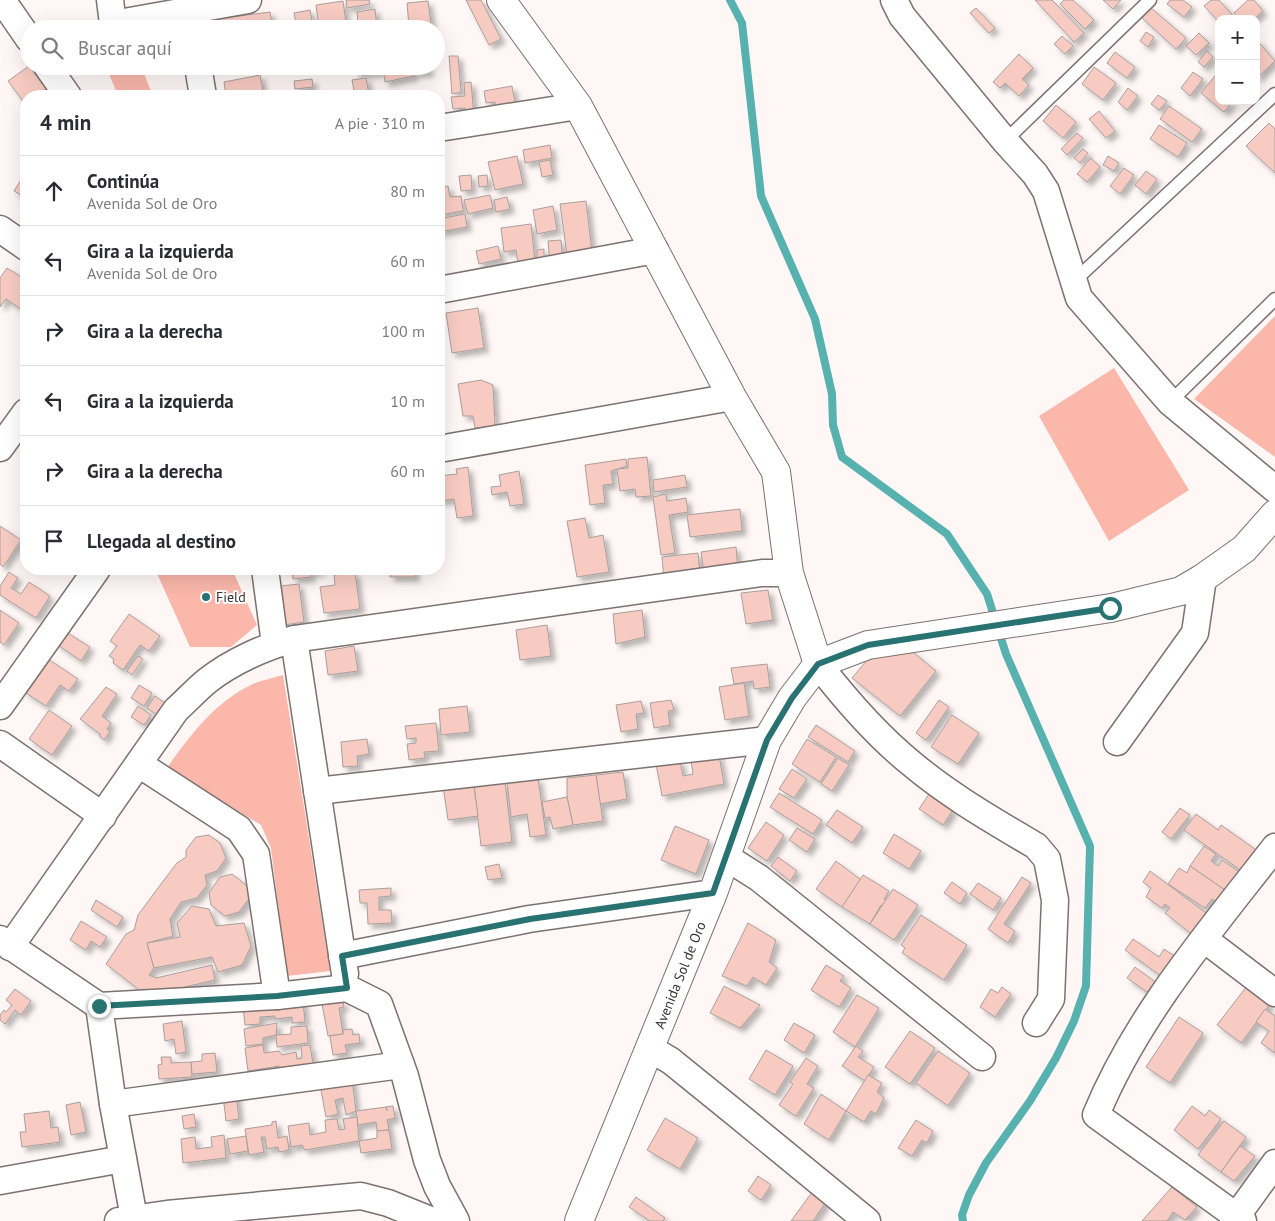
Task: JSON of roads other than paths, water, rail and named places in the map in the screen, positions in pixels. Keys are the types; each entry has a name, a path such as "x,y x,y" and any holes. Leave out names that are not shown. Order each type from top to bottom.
{"main road":[{"path":"501,0 578,106 732,397 776,472 789,574 818,664 868,645 1110,608 1181,591 1203,578 1244,548 1275,514"},
{"name":"Avenida Sol de Oro","path":"579,1221 651,1049 713,893 767,740 792,698 818,664"}],"street":[{"path":"2,0 20,26"},
{"path":"110,0 112,20"},
{"path":"175,20 190,19 248,0"},
{"path":"899,3 902,16 1005,141 1035,174 1046,191 1079,298 1170,402 1275,489"},
{"path":"53,75 64,90"},
{"path":"200,75 202,90"},
{"path":"445,127 578,106"},
{"path":"0,228 20,243"},
{"path":"445,289 655,250"},
{"path":"445,448 732,397"},
{"path":"0,448 20,420"},
{"path":"456,1221 437,1186 427,1160 401,1065 379,1004 347,988 277,996 99,1006 5,943 104,816 176,710 207,681 230,666 284,642 762,573 789,574"},
{"path":"0,706 93,575"},
{"path":"267,575 284,642 317,791 347,988"},
{"path":"1117,742 1195,633 1203,578"},
{"path":"818,664 874,730 912,764 948,792 1036,846 1047,859 1055,900 1051,999 1036,1023"},
{"path":"317,791 767,740"},
{"path":"0,744 104,816"},
{"path":"139,764 239,829 256,854 277,996"},
{"path":"1275,847 1204,939 1142,1025 1108,1084 1096,1115 1237,1219 1275,1163"},
{"path":"726,857 759,878 982,1057"},
{"path":"342,956 530,919 713,893"},
{"path":"1204,939 1275,993"},
{"path":"99,1006 123,1159 126,1220 361,1196 388,1203 433,1221"},
{"path":"651,1049 671,1061 867,1221"},
{"path":"113,1104 401,1065"},
{"path":"0,1181 123,1159"}],"lane":[{"path":"1005,141 1150,0"},
{"path":"1073,282 1275,94"},
{"path":"1170,402 1275,299"}],"waterway":[{"path":"730,0 742,23 761,196 815,319 832,394 833,425 842,457 947,534 987,594 1006,654 1090,846 1086,986 1074,1021 1056,1058 1030,1101 986,1163 969,1195 962,1215 963,1221"}],"place":[{"name":"Field","path":"206,597"}]}
